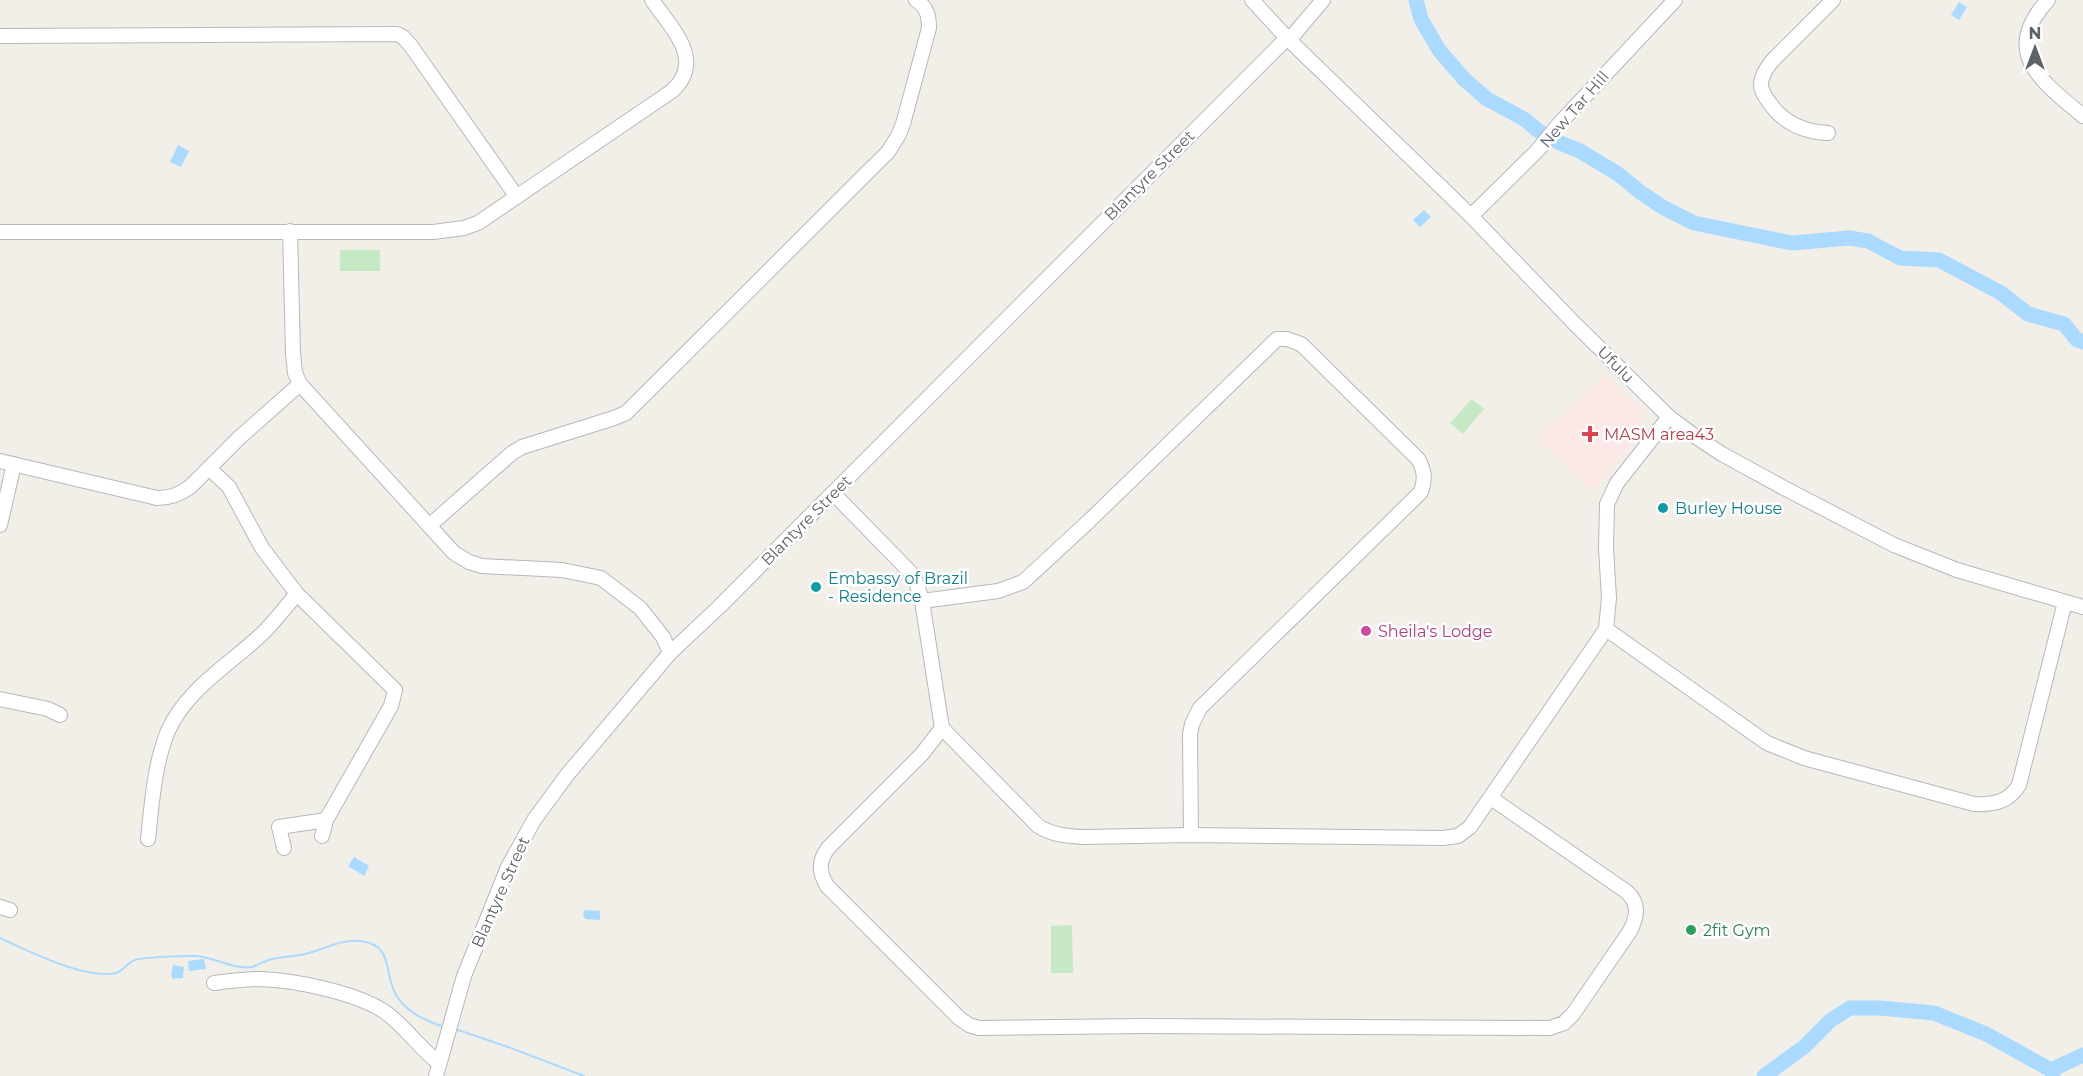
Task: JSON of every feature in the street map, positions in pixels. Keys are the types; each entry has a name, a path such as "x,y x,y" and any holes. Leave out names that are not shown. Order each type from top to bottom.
{"street":[{"path":"0,232 433,232 464,228 478,223 517,197 672,91 682,81 687,69 685,50 652,0"},
{"path":"430,525 512,453 522,447 614,418 626,412 888,152 903,124 928,28 928,13 924,6 916,0"},
{"name":"Ufulu","path":"1252,0 1471,216 1669,417 1722,454 1839,518 1894,545 1957,570 2083,607"},
{"name":"Blantyre Street","path":"437,1069 464,975 508,867 542,808 567,775 670,653 719,607 1289,39 1323,0"},
{"name":"New Tar Hill","path":"1471,216 1538,151 1559,124 1675,0"},
{"path":"1828,133 1802,129 1790,123 1777,113 1763,94 1761,85 1764,71 1773,60 1833,0"},
{"path":"2048,0 2040,9 2028,34 2025,48 2027,57 2034,70 2083,116"},
{"path":"0,36 397,34 407,41 517,197"},
{"path":"290,231 294,366 300,384 454,553 469,562 482,566 562,570 601,578 640,608 663,637 670,653"},
{"path":"922,601 998,591 1023,582 1276,339 1287,339 1301,344 1418,459 1425,480 1421,492 1200,708 1190,734 1191,835"},
{"path":"0,461 157,498 167,498 182,493 210,469 240,437 300,384"},
{"path":"832,493 914,576 922,601 942,728 1038,826 1049,832 1075,836 1450,837 1458,836 1470,827 1606,629 1609,598 1607,504 1617,483 1669,417"},
{"path":"0,525 14,464"},
{"path":"210,469 229,487 262,548 297,594 395,690 391,705 326,820 322,836"},
{"path":"148,839 155,781 162,748 177,715 204,684 265,631 297,594"},
{"path":"1606,629 1767,742 1804,758 1857,773 1974,804 1992,804 2007,798 2019,785 2066,602"},
{"path":"0,699 48,709 60,715"},
{"path":"942,728 922,754 828,848 822,856 821,876 827,886 959,1018 979,1028 1144,1026 1550,1028 1558,1026 1574,1014 1630,931 1636,919 1636,906 1627,892 1491,798"},
{"path":"284,848 274,827 326,820"},
{"path":"214,983 263,979 318,987 347,995 387,1014 424,1052 437,1069"}],"shaded area":[{"name":"MASM area43","path":"1605,374 1641,408 1642,429 1593,492 1538,438"}],"green space":[{"path":"340,250 380,250 380,271 340,271"},
{"path":"1472,399 1484,409 1463,434 1450,423"},
{"path":"1072,925 1073,973 1051,973 1051,926"}],"water":[{"path":"1959,2 1967,7 1959,20 1951,15"},
{"path":"178,145 189,151 181,167 170,162"},
{"path":"1424,210 1431,217 1420,227 1413,220"},
{"path":"354,857 369,866 364,876 348,866"},
{"path":"584,910 600,911 600,920 586,919 583,916"},
{"path":"204,959 206,969 189,971 188,961"},
{"path":"173,965 184,967 183,978 173,979 171,976"}],"waterway":[{"path":"1416,0 1421,19 1439,50 1464,79 1487,99 1524,119 1540,132 1580,151 1618,174 1664,208 1694,223 1792,243 1849,238 1868,241 1900,258 1939,260 2001,293 2028,314 2064,324 2077,340 2083,342"},
{"path":"0,938 57,963 104,974 119,972 135,960 163,957 194,956 238,967 252,967 274,959 304,954 341,943 361,941 371,943 383,953 395,993 404,1005 422,1018 442,1026"},
{"path":"1764,1076 1804,1047 1831,1020 1850,1008 1934,1013 1986,1034 2051,1070 2053,1076"},
{"path":"455,1029 584,1076"},
{"path":"2051,1070 2083,1055"}],"place":[{"name":"MASM area43","path":"1590,434"},
{"name":"Burley House","path":"1663,508"},
{"name":"Embassy of Brazil - Residence","path":"816,587"},
{"name":"Sheila's Lodge","path":"1366,631"},
{"name":"2fit Gym","path":"1691,930"}]}
